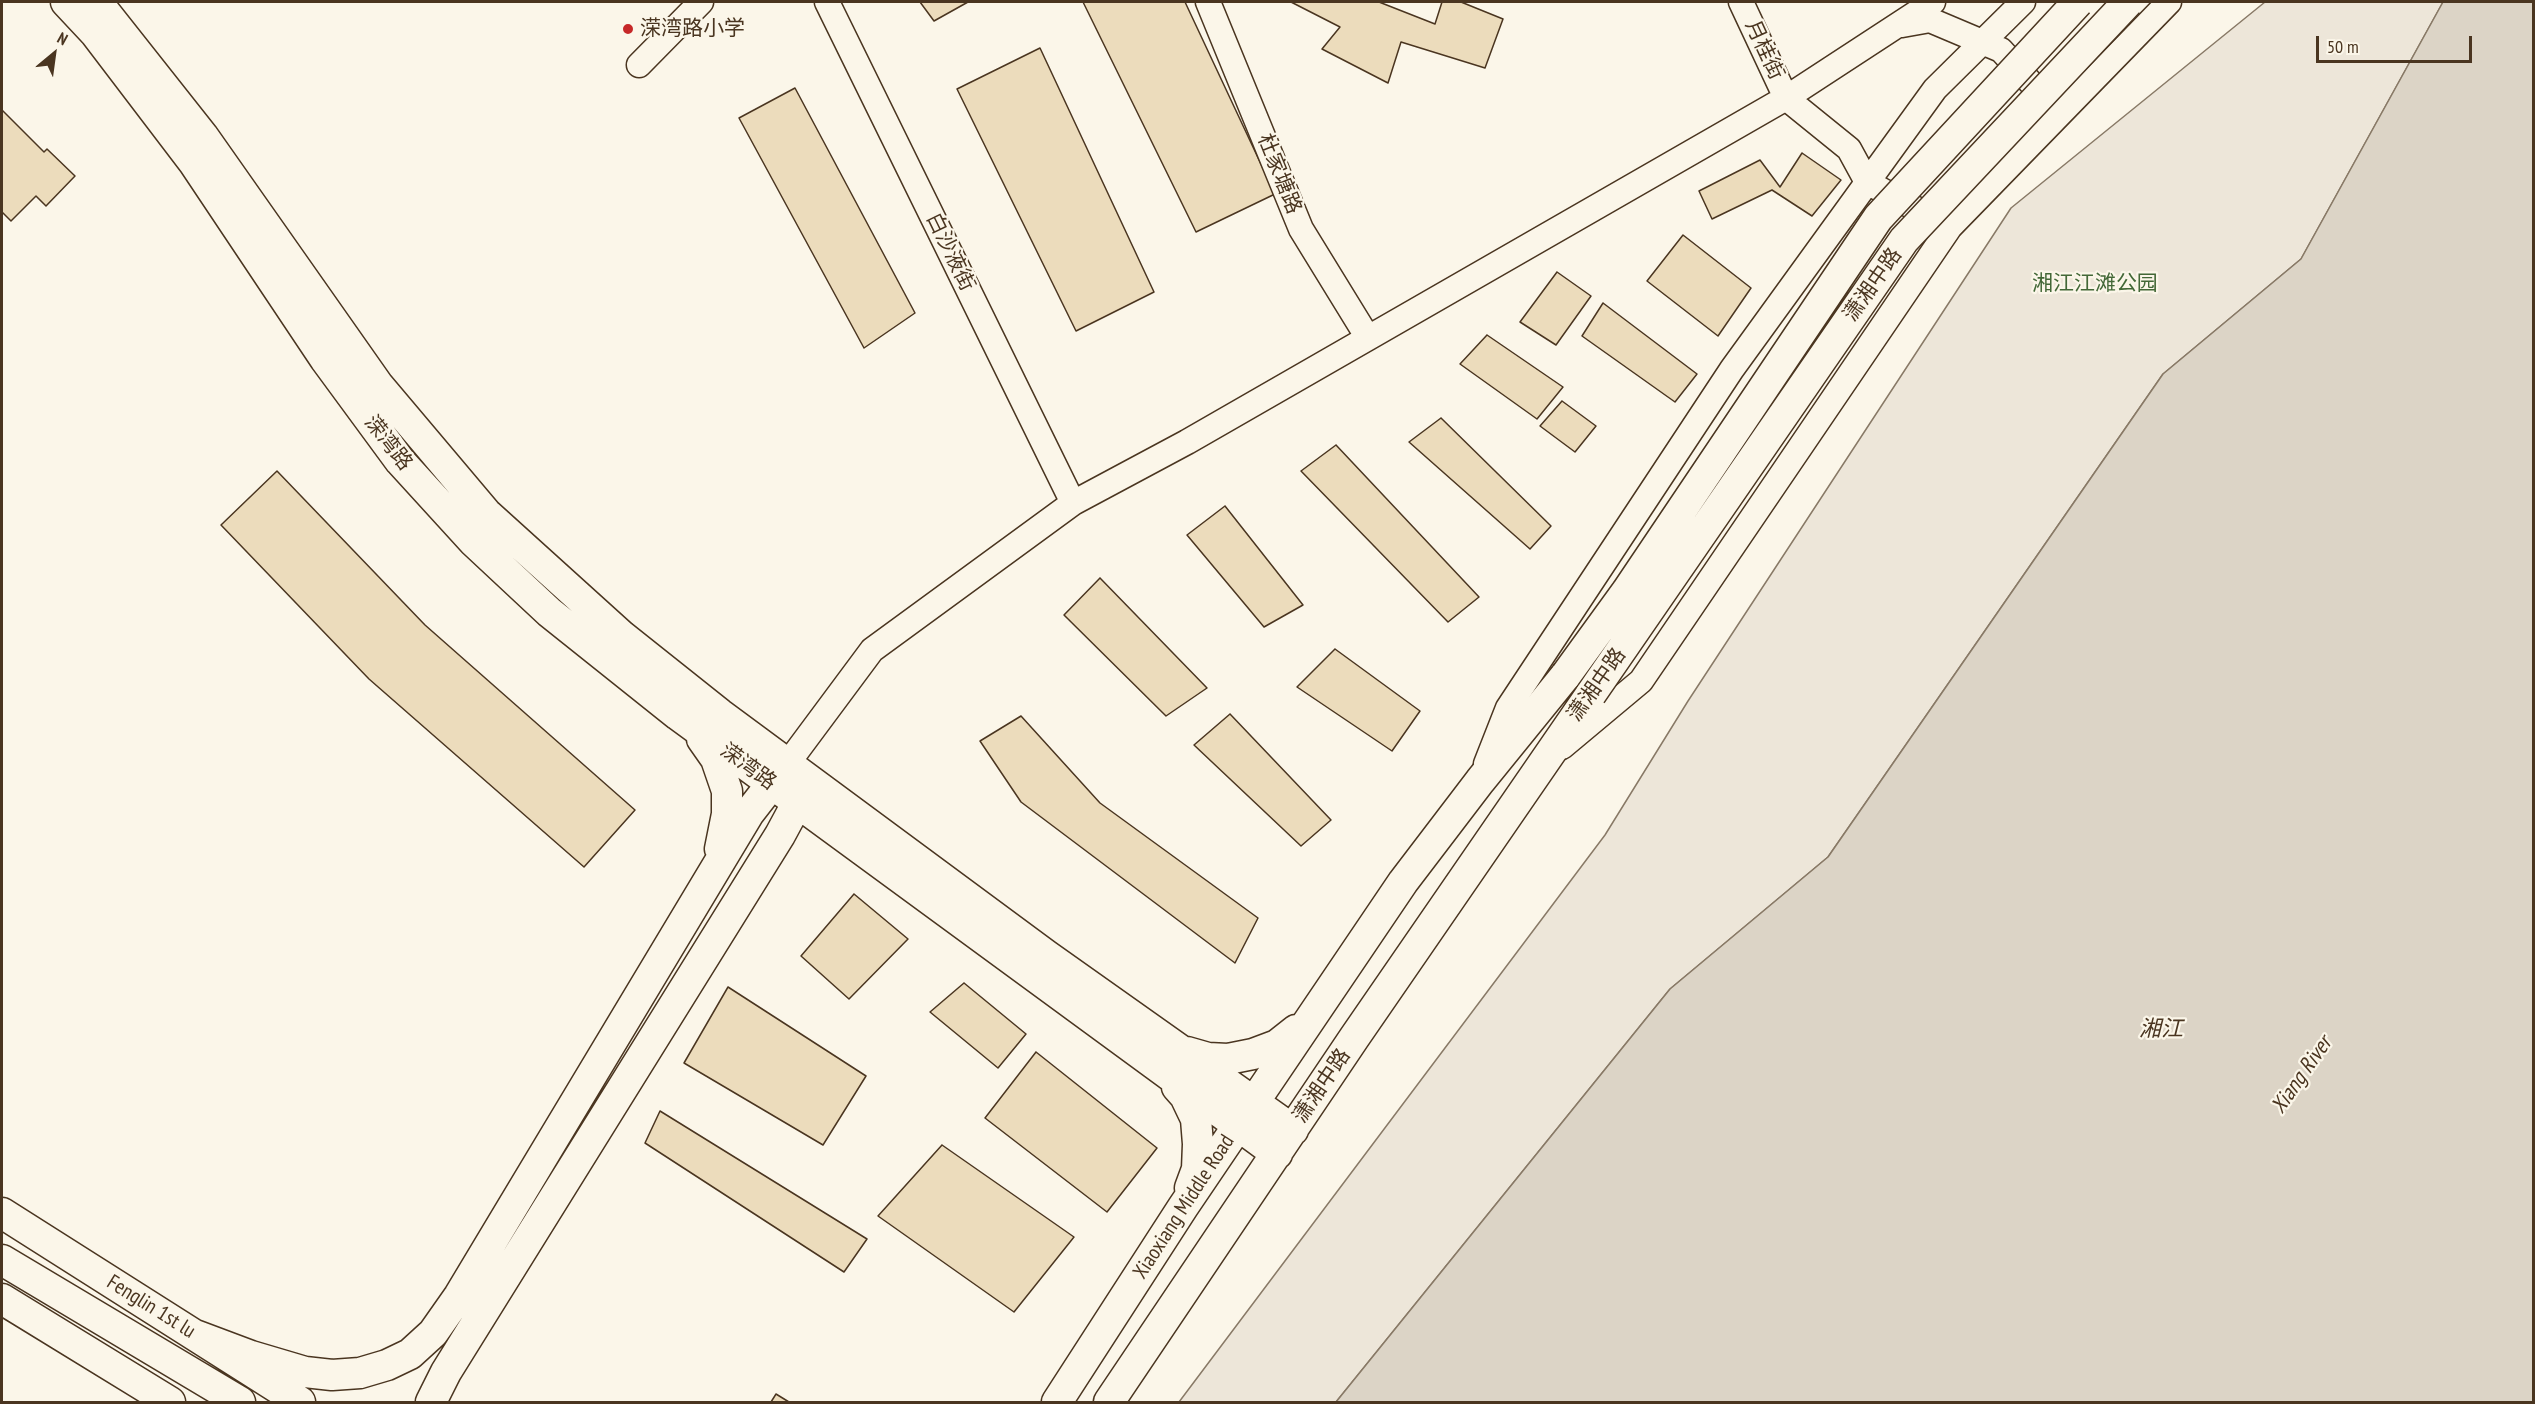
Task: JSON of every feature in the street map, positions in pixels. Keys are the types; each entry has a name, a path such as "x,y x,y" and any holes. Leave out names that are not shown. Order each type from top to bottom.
{"main road":[{"name":"溁湾路","path":"66,2 115,59 195,163 324,359 400,461 473,541 549,612 678,715 792,782"},
{"path":"97,2 203,136 378,385 486,513 622,636 792,782 857,847 1163,1054 1196,1119 1197,1169 1183,1207"},
{"name":"潇湘中路","path":"1313,1013 1403,882 1480,781 1566,675 1627,591 1878,218 2078,2"},
{"name":"潇湘中路","path":"1109,1402 1544,762 1904,240 2128,2"},
{"path":"678,715 699,735 716,759 727,791 723,838 714,872"},
{"path":"431,1402 436,1388 760,867 792,782"},
{"path":"195,1335 305,1372 332,1375 369,1370 410,1354 433,1333 459,1296 750,813 792,782"},
{"path":"792,782 1285,1142"},
{"path":"760,867 789,837 803,832 824,834 857,847"},
{"path":"1163,1054 1228,1059 1253,1054 1277,1045 1313,1013"},
{"name":"Xiaoxiang Middle Road","path":"1057,1402 1183,1207 1313,1013"},
{"name":"Fenglin 1st lu","path":"2,1213 300,1402"},
{"name":"Fenglin 1st lu","path":"2,1260 240,1402"},
{"path":"2,1299 170,1402"},
{"path":"455,1402 457,1368 462,1347"}],"street":[{"path":"639,65 701,2"},
{"name":"白沙液街","path":"827,2 1073,503"},
{"name":"杜家塘路","path":"1208,2 1302,229 1368,338"},
{"name":"月桂街","path":"1741,2 1786,98"},
{"path":"792,782 872,650 1073,503 1186,442 1786,98 1933,2"},
{"path":"1480,781 1508,708 1732,369 1935,89 2023,2"},
{"path":"1544,762 1641,681 1950,227 2169,2"},
{"path":"1896,26 1930,20 2001,50 2059,114"},
{"path":"1786,98 1849,149 1867,182 1950,227"}],"green space":[{"name":"湘江江滩公园","path":"2265,2 2443,2 2301,259 2163,374 1828,857 1670,989 1336,1402 1179,1402 1605,835 1688,701 2011,208"}],"water":[{"name":"湘江","path":"2443,2 2533,2 2533,1402 1336,1402 1670,989 1828,857 2163,374 2301,259"}],"building":[{"path":"920,2 968,2 934,21"},
{"path":"1083,2 1185,2 1275,194 1196,232"},
{"path":"1291,2 1379,2 1435,24 1442,2 1461,2 1503,19 1485,68 1401,42 1388,83 1322,49 1340,27"},
{"path":"1040,48 1154,292 1076,331 957,89"},
{"path":"795,88 915,313 864,348 739,118"},
{"path":"2,110 44,152 47,149 75,176 46,206 36,196 11,221 2,212"},
{"path":"1802,153 1841,180 1812,216 1772,190 1712,219 1699,191 1760,160 1780,187"},
{"path":"1683,235 1751,288 1718,336 1647,281"},
{"path":"1557,272 1591,296 1556,345 1520,322"},
{"path":"1603,303 1697,374 1675,402 1582,336"},
{"path":"1487,335 1563,387 1537,419 1460,364"},
{"path":"1562,401 1596,426 1575,452 1540,426"},
{"path":"1441,418 1551,526 1530,549 1409,442"},
{"path":"1336,445 1479,597 1448,622 1301,471"},
{"path":"277,471 425,625 635,810 584,867 369,679 221,525"},
{"path":"1225,506 1303,605 1264,627 1187,535"},
{"path":"1100,578 1207,688 1166,716 1064,615"},
{"path":"1335,649 1420,711 1392,751 1297,687"},
{"path":"1230,714 1331,820 1301,846 1194,745"},
{"path":"1021,716 1100,803 1258,918 1235,963 1021,802 980,741"},
{"path":"854,894 908,939 849,999 801,956"},
{"path":"964,983 1026,1034 998,1068 930,1012"},
{"path":"728,987 866,1076 823,1145 684,1063"},
{"path":"1036,1052 1157,1148 1107,1212 985,1118"},
{"path":"660,1111 867,1239 844,1272 645,1143"},
{"path":"942,1145 1074,1237 1014,1312 878,1216"},
{"path":"776,1394 789,1402 771,1402"}],"place":[{"name":"溁湾路小学","path":"628,29"}],"water label":[{"name":"Xiang River","path":"2302,1075"}]}
